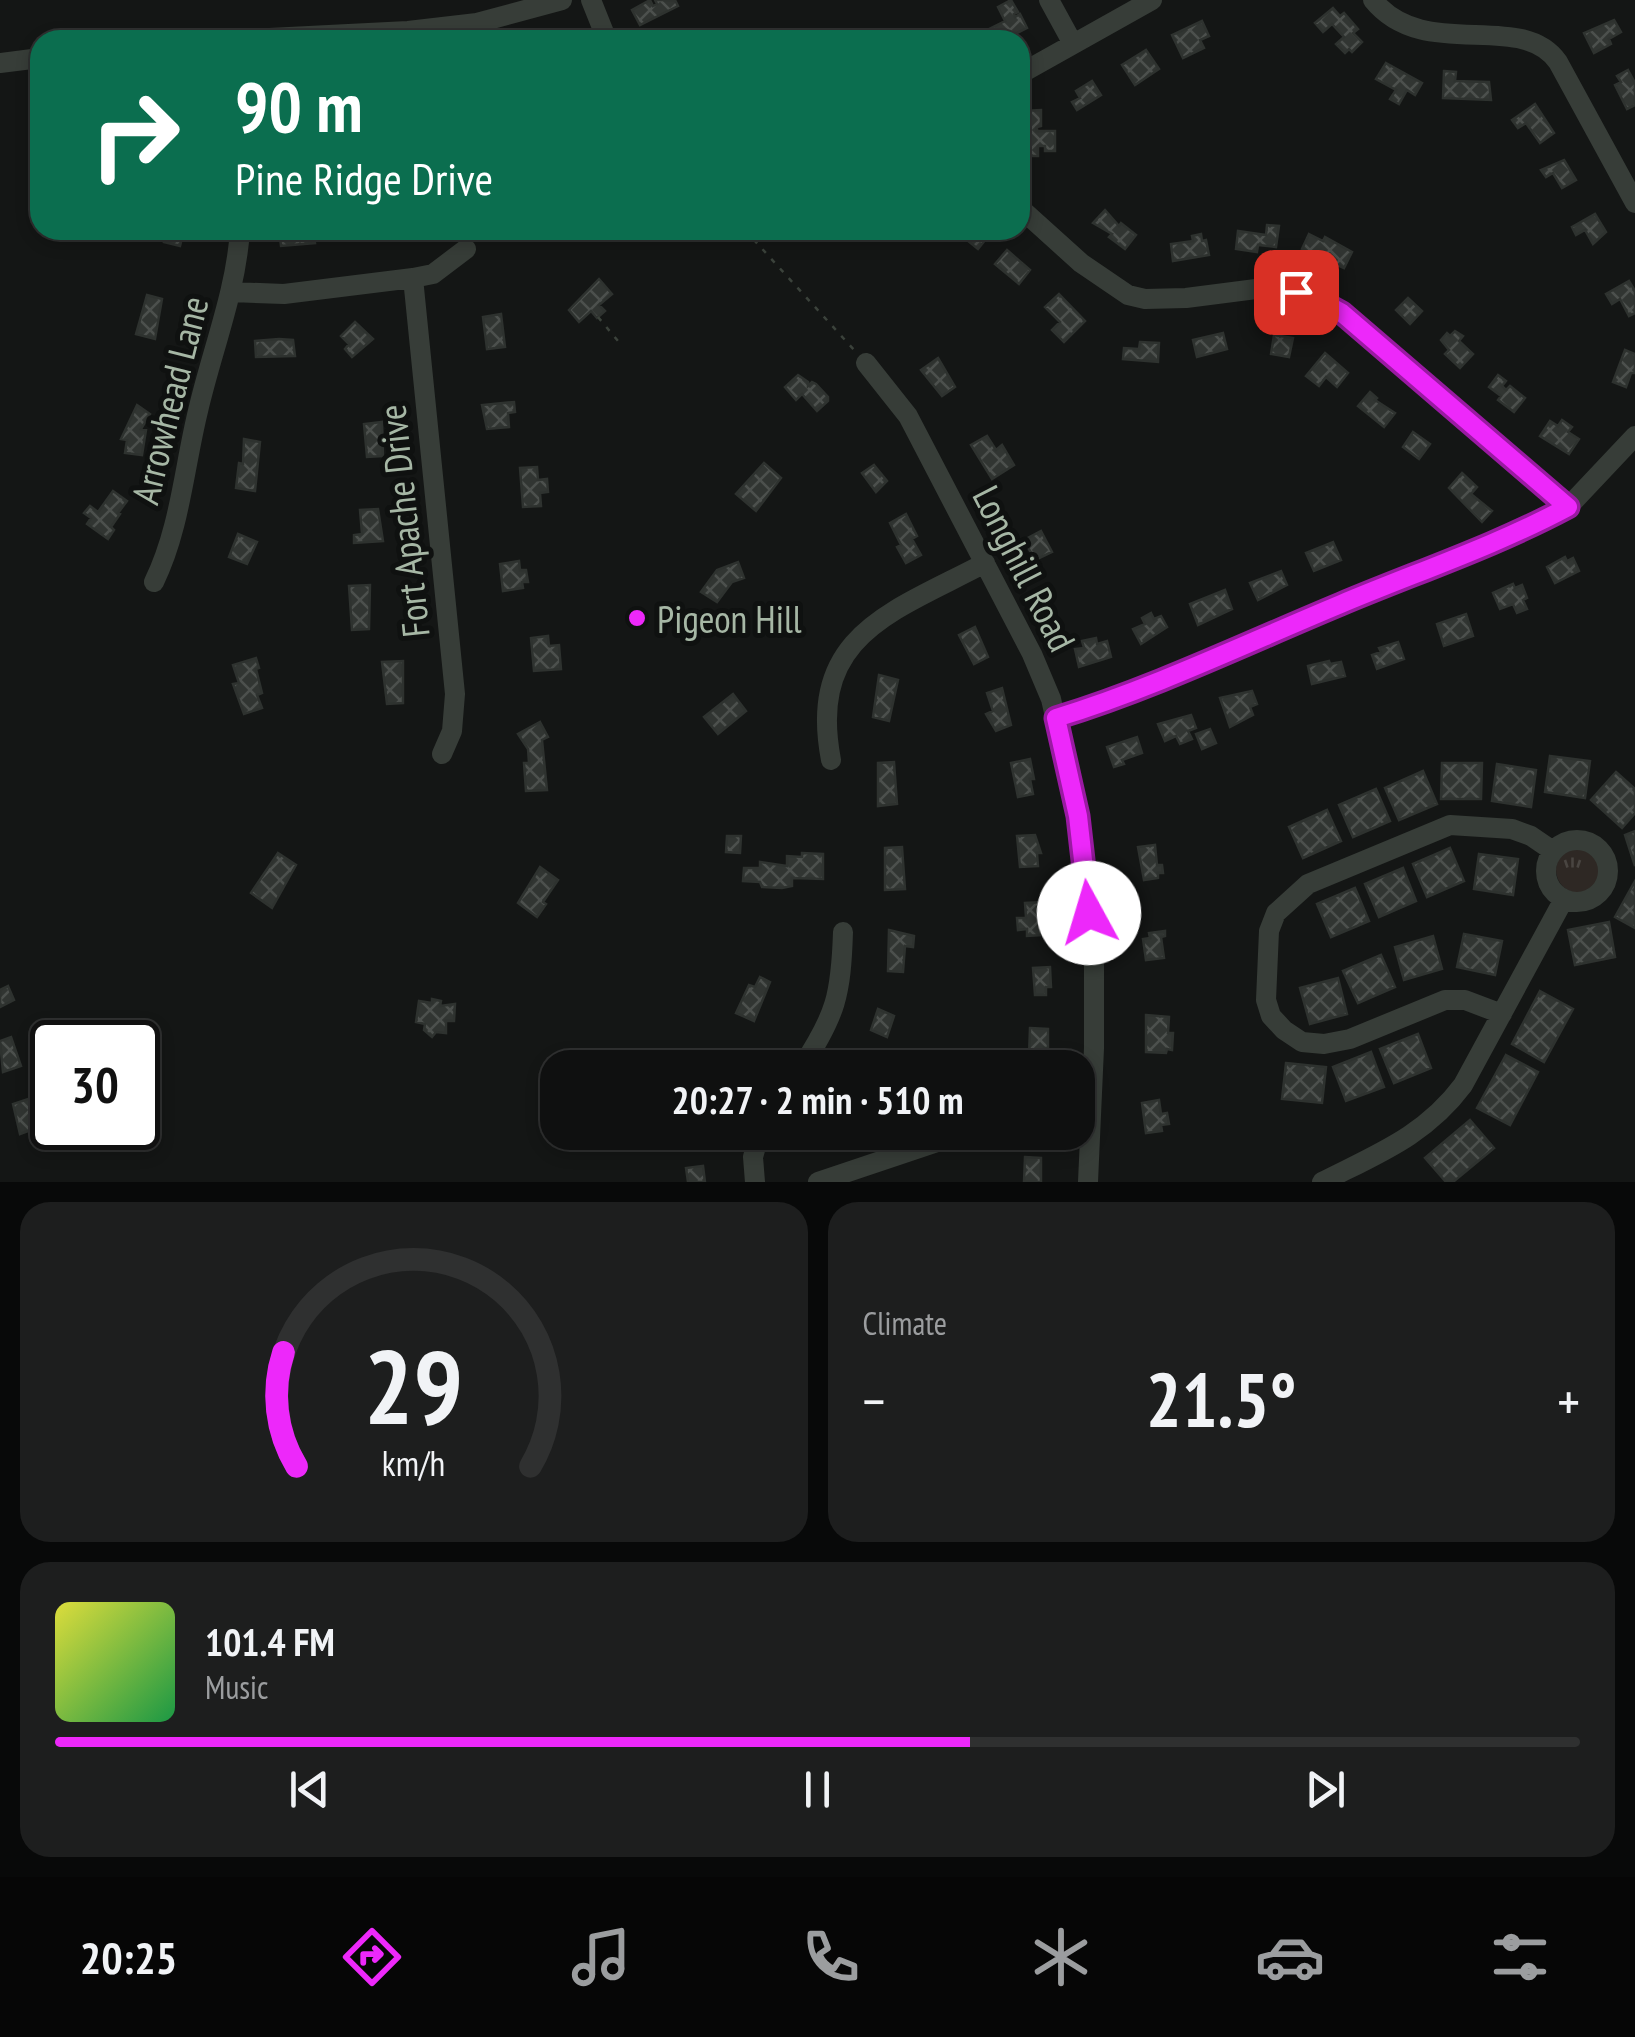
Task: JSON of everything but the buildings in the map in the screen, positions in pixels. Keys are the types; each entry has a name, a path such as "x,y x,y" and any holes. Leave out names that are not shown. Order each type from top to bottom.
{"street":[{"path":"418,30 477,24 562,0"},
{"path":"591,0 604,30"},
{"path":"1050,0 1072,42"},
{"path":"1030,68 1152,0"},
{"path":"1373,0 1383,12 1414,30 1517,38 1542,44 1558,62 1635,202"},
{"path":"0,63 30,59"},
{"path":"1030,217 1081,263 1128,295 1145,299 1186,298 1256,289 1311,296 1342,313 1568,507"},
{"name":"Arrowhead Lane","path":"154,582 170,551 198,409 231,292 239,240"},
{"path":"231,292 284,294 413,278 432,274 466,249"},
{"name":"Fort Apache Drive","path":"413,278 455,694 452,731 442,754"},
{"name":"Longhill Road","path":"866,363 908,416 1032,654 1056,718 1078,816 1094,966 1088,1182"},
{"path":"1056,718 1118,699 1521,532 1568,507 1635,436"},
{"path":"832,760 828,729 831,689 836,667 848,648 890,614 985,564"},
{"path":"1502,1014 1465,1000 1445,1000 1350,1039 1324,1044 1302,1042 1271,1016 1266,1000 1269,931 1276,913 1308,884 1450,825 1512,829 1553,851"},
{"path":"1581,839 1594,844 1605,855 1609,869 1606,886 1595,897 1578,902 1564,900 1548,882 1546,868 1553,851 1566,841 1581,839"},
{"path":"1322,1182 1416,1134 1433,1120 1463,1085 1564,900"},
{"path":"811,1050 835,1008 841,982 843,932"},
{"path":"755,1150 755,1182"},
{"path":"818,1182 913,1150"}],"path":[{"path":"754,240 866,363"},
{"path":"598,317 618,342"}],"green space":[{"path":"1579,847 1595,854 1602,870 1595,886 1579,893 1563,886 1556,870 1563,854"}],"place":[{"name":"Pigeon Hill","path":"637,618"}],"route":[{"path":"1089,913 1078,816 1056,718 1118,699 1521,532 1568,507 1342,313 1296,292"}]}
